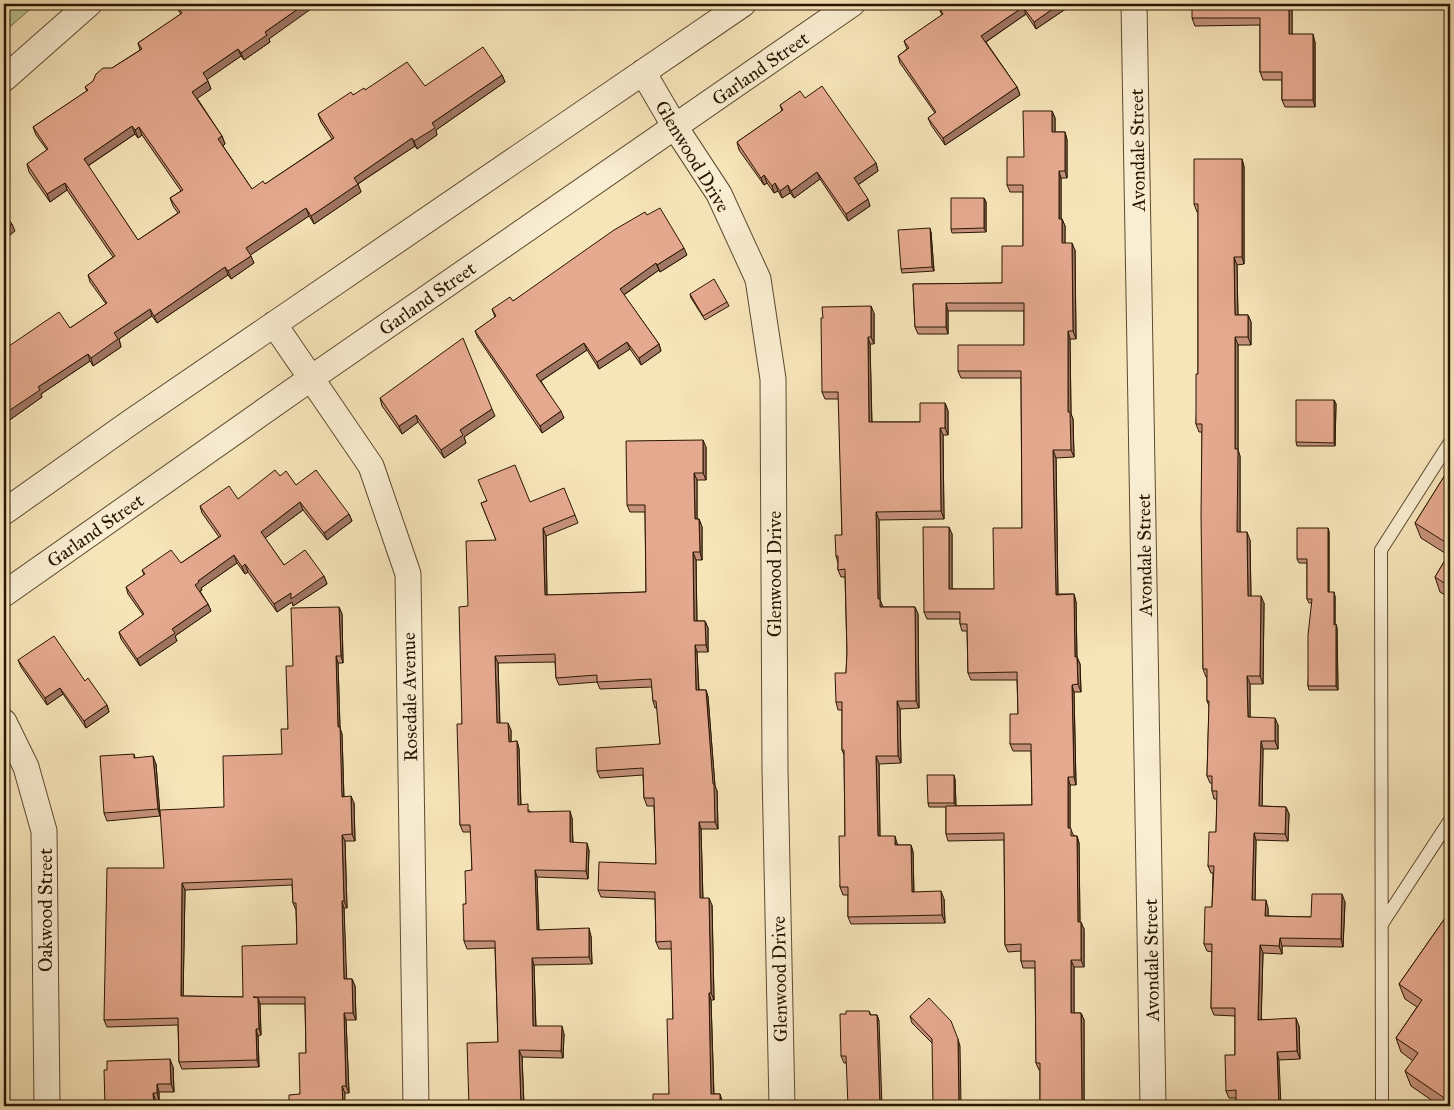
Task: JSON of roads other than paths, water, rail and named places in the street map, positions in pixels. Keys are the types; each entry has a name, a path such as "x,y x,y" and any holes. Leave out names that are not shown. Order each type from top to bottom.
{"street":[{"path":"4,79 89,4"},
{"path":"4,512 131,422 742,4"},
{"name":"Garland Street","path":"4,594 310,379 852,4"},
{"name":"Avondale Street","path":"1134,4 1153,1106"},
{"name":"Glenwood Drive","path":"643,72 675,127 720,194 758,279 773,379 775,770 782,1106"},
{"name":"Rosedale Avenue","path":"274,324 371,466 408,574 416,1106"},
{"name":"Oakwood Street","path":"4,722 26,767 44,830 47,1106"}],"lane":[{"path":"1382,1106 1380,550 1450,442"},
{"path":"1382,924 1450,820"}]}
